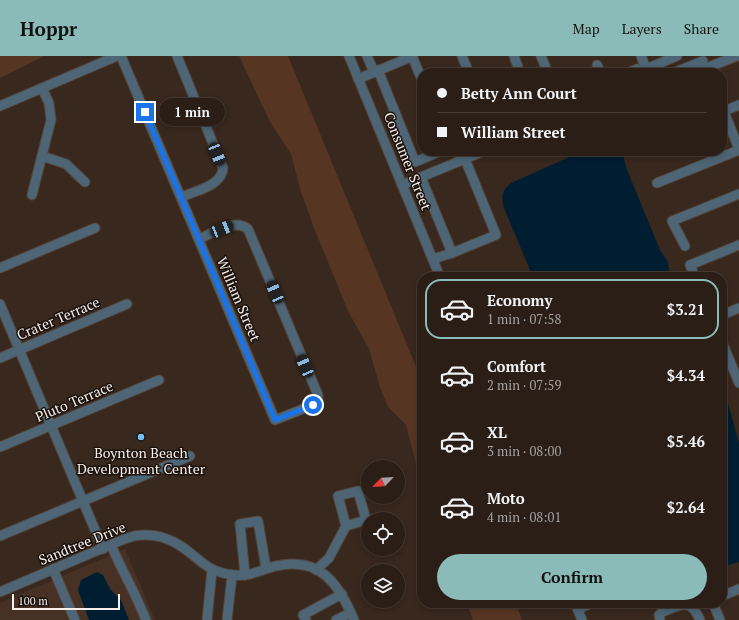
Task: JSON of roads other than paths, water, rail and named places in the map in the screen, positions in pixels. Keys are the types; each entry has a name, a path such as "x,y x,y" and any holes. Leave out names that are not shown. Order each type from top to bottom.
{"street":[{"path":"0,106 117,56"},
{"name":"William Street","path":"121,56 275,420 313,405 318,400 318,395 248,229 242,225 234,225 199,239"},
{"path":"177,56 223,168 218,180 181,197"},
{"name":"Consumer Street","path":"349,56 438,272"},
{"path":"367,56 376,71 415,162 430,156"},
{"path":"358,78 412,56 417,68"},
{"path":"462,56 467,68"},
{"path":"514,56 518,68"},
{"path":"541,56 546,68"},
{"path":"641,56 643,68"},
{"path":"652,68 676,56"},
{"path":"690,68 737,56"},
{"path":"32,195 51,120 49,103 42,88"},
{"path":"727,108 739,105"},
{"path":"727,119 739,149 727,154"},
{"path":"42,156 66,164 85,182"},
{"path":"448,156 452,164"},
{"path":"402,185 472,156"},
{"path":"657,183 722,156"},
{"path":"433,259 496,235 465,159"},
{"path":"421,177 452,253"},
{"path":"685,246 672,221 739,194"},
{"path":"0,268 95,228"},
{"path":"694,272 690,265 739,245"},
{"path":"0,304 83,501 107,547 133,588 146,620"},
{"name":"Crater Terrace","path":"0,358 127,304"},
{"path":"727,314 739,308"},
{"path":"727,354 739,383"},
{"name":"Pluto Terrace","path":"0,447 158,380"},
{"path":"0,536 190,456"},
{"path":"245,575 240,524 258,521 266,568"},
{"path":"316,570 329,558 346,526"},
{"name":"Sandtree Drive","path":"0,592 107,547 135,536 145,535 163,537 177,543 199,562 212,570 232,575 245,575 266,568 292,564 316,570 333,582 342,594 352,616"},
{"path":"53,569 75,620"},
{"path":"207,620 212,570"},
{"path":"227,620 232,575"},
{"path":"727,594 739,588"},
{"path":"306,620 303,615 342,594"},
{"path":"577,608 582,620"},
{"path":"660,620 659,615 662,612 673,608"},
{"path":"694,608 700,620"},
{"path":"715,608 720,620"},
{"path":"336,620 352,616"}],"water":[{"path":"572,156 623,156 627,170 660,250 668,262 669,272 531,272 504,208 504,191 511,183"},
{"path":"727,400 739,443 739,562 727,566"},
{"path":"97,572 103,575 110,589 121,600 129,620 89,620 78,590 81,580"}],"place":[{"name":"Boynton Beach Development Center","path":"141,437"}]}
